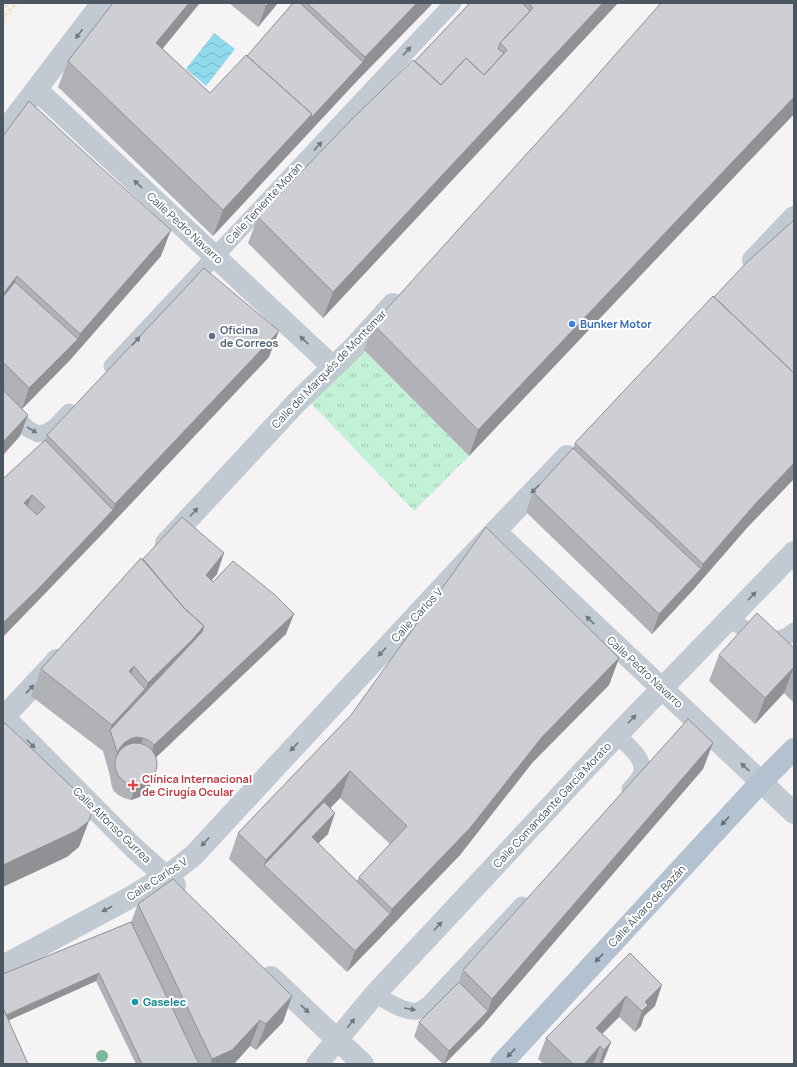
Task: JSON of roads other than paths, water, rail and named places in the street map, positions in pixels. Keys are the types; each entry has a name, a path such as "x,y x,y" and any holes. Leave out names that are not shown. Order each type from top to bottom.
{"main road":[{"name":"Calle Álvaro de Bazán","path":"501,1064 761,782 794,749"}],"street":[{"path":"3,133 102,3"},
{"name":"Calle Pedro Navarro","path":"36,90 333,367"},
{"path":"739,275 794,217"},
{"name":"Calle del Marqués de Montemar","path":"150,560 297,402 353,348 408,288"},
{"name":"Calle Carlos V","path":"3,966 131,897 174,870 194,855 495,531 580,442"},
{"name":"Calle Pedro Navarro","path":"495,531 794,813"},
{"name":"Calle Comandante García Morato","path":"317,1064 375,994 617,735 794,552"},
{"path":"3,717 69,647"},
{"name":"Calle Alfonso Gurrea","path":"3,717 134,848 188,898"},
{"path":"257,963 363,1064"}],"lane":[{"name":"Calle Teniente Morán","path":"103,376 453,3"},
{"path":"3,404 28,428 38,434 47,432 55,427 82,398"},
{"path":"729,620 762,638 773,639 784,637 794,631"},
{"path":"617,735 639,758 642,764 642,771 636,782 620,799"},
{"path":"375,994 400,1007 412,1011 428,1005 530,896"}],"water":[{"path":"214,33 235,49 206,86 186,69"}],"place":[{"name":"Bunker Motor","path":"572,324"},
{"name":"Oficina de Correos","path":"212,336"},
{"name":"Clínica Internacional de Cirugía Ocular","path":"133,785"},
{"name":"Gaselec","path":"135,1002"}]}
